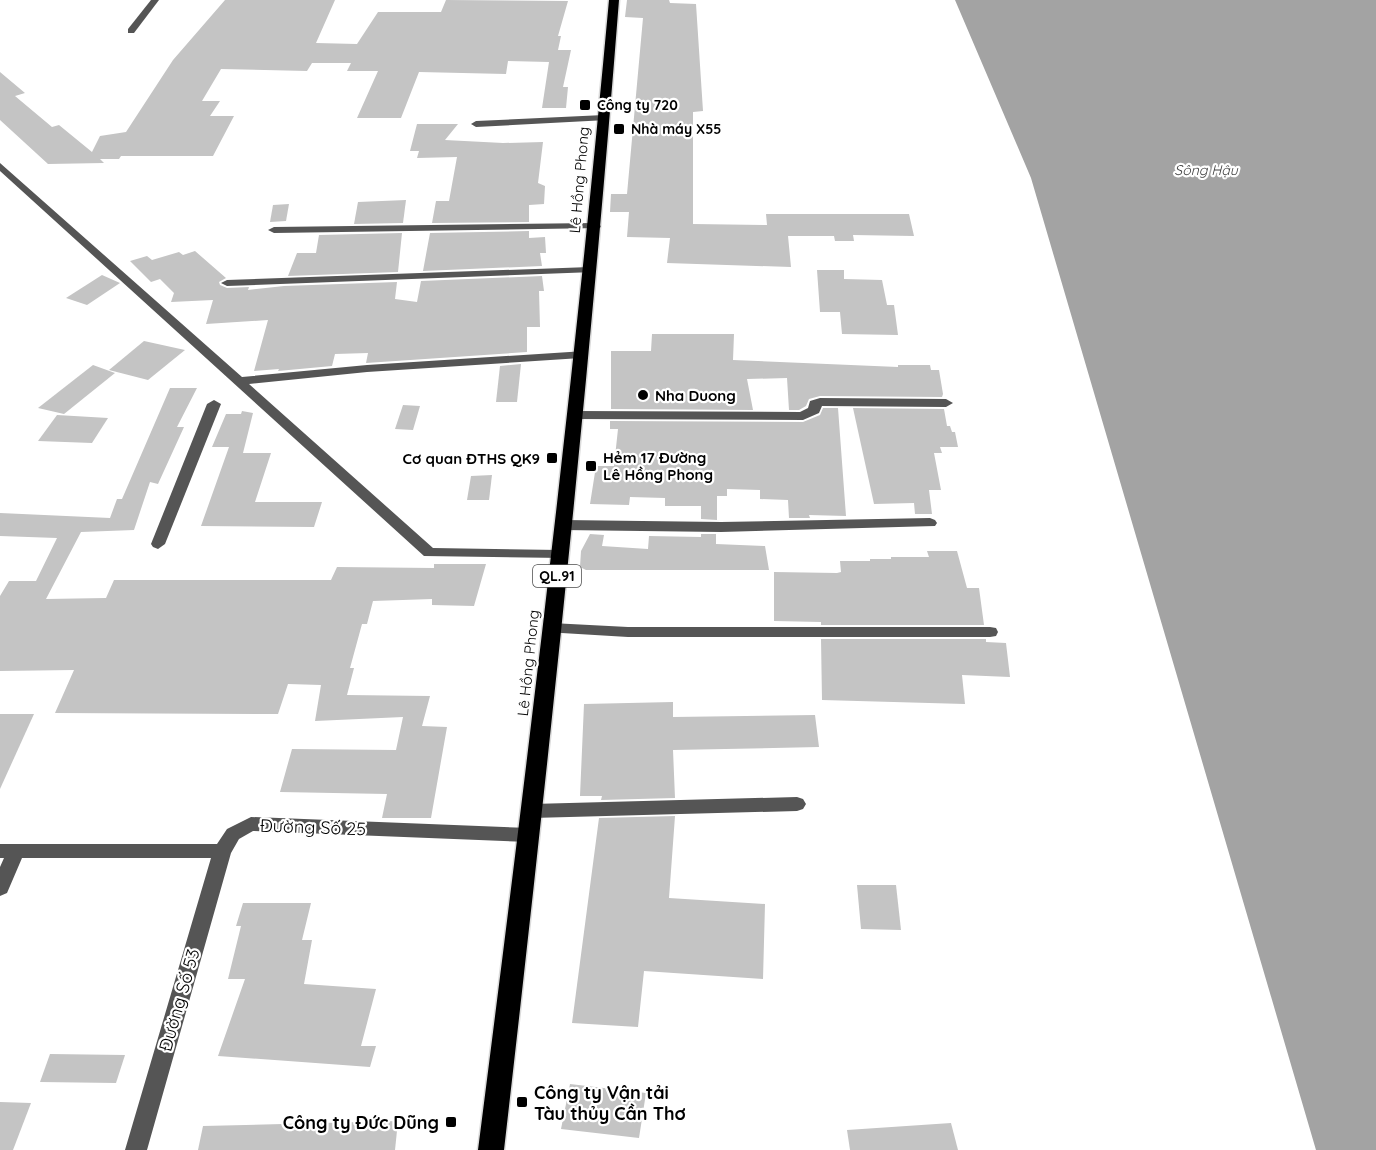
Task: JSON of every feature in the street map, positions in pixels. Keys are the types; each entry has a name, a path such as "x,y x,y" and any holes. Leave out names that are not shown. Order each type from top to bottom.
{"highway":[{"name":"Lê Hồng Phong","path":"491,1150 530,835 596,226 614,0"}],"street":[{"path":"131,31 155,0"},
{"path":"476,124 604,118"},
{"path":"0,166 429,553 559,555"},
{"path":"274,230 596,226"},
{"path":"227,283 590,270"},
{"path":"240,381 341,369 457,364 581,354"},
{"path":"574,415 803,416 814,410 815,404 820,402 946,403"},
{"path":"158,544 214,404"},
{"path":"562,525 721,527 930,523"},
{"path":"551,628 628,632 990,632"},
{"path":"532,812 797,804"},
{"name":"Đường Số 25","path":"222,851 233,834 251,824 530,835"},
{"path":"0,888 8,851 222,851"},
{"name":"Đường Số 53","path":"136,1150 222,851"}],"water":[{"name":"Sông Hậu","path":"955,0 1376,0 1376,1150 1316,1150 1031,178"}],"building":[{"path":"225,0 335,0 316,43 357,44 378,12 441,12 446,0 568,1 558,36 561,36 558,50 571,50 563,87 568,87 566,108 542,108 549,62 508,61 506,74 419,72 401,118 357,118 378,71 347,71 351,63 312,63 307,71 221,69 202,101 220,101 210,116 234,116 213,156 121,156 119,159 100,159 104,163 48,164 0,120 0,72 25,93 15,96 52,127 59,125 92,152 100,136 126,132 173,60"},
{"path":"627,0 669,0 670,3 696,4 703,111 693,112 693,224 767,225 766,214 909,214 914,236 853,235 854,241 835,241 834,236 788,236 791,267 667,263 670,238 627,237 629,212 610,212 611,194 627,194 643,18 625,17"},
{"path":"417,124 458,124 445,140 503,143 543,142 538,183 545,186 544,204 529,205 529,222 432,223 436,201 449,201 457,157 417,158 419,151 410,151"},
{"path":"406,200 403,223 354,224 358,202"},
{"path":"289,204 286,221 270,222 273,205"},
{"path":"529,231 529,238 545,237 546,253 540,253 542,266 423,271 430,233"},
{"path":"402,233 398,272 288,276 297,253 316,253 319,235"},
{"path":"195,251 226,278 219,282 220,285 227,288 249,287 248,290 284,286 397,282 395,299 417,302 421,281 542,276 544,291 539,291 540,327 527,327 527,352 366,363 368,353 335,354 332,366 254,371 268,320 206,324 213,300 171,302 174,293 160,279 151,282 130,261 147,256 152,260 179,252 183,255"},
{"path":"817,270 844,270 844,279 882,280 887,305 894,305 898,335 842,334 840,312 820,312"},
{"path":"102,275 120,283 87,305 66,298"},
{"path":"652,334 734,334 733,360 898,367 898,365 930,365 931,370 939,370 943,394 942,397 820,396 809,399 806,406 799,410 789,410 787,378 747,379 753,410 611,409 611,351 651,351"},
{"path":"144,341 185,350 148,380 109,370"},
{"path":"521,364 517,402 496,402 500,366"},
{"path":"93,365 115,373 64,414 38,408"},
{"path":"170,388 197,388 177,427 184,427 158,484 150,482 134,530 81,532 46,599 106,598 114,580 331,580 337,567 434,568 434,564 486,564 474,606 432,605 432,599 373,601 367,624 362,624 350,668 354,668 347,695 430,696 422,726 447,727 431,818 382,818 387,794 280,792 292,749 396,750 403,717 315,721 321,685 288,684 278,714 55,713 74,670 0,671 0,596 9,581 36,581 57,538 0,536 0,513 110,518 117,499 122,499"},
{"path":"403,405 420,406 413,430 395,429"},
{"path":"823,408 838,408 846,516 809,515 810,518 789,518 788,500 760,499 760,490 727,489 727,496 717,496 717,520 701,519 701,506 665,506 665,498 630,497 629,505 590,504 596,466 614,466 618,429 610,429 610,421 803,422 820,415"},
{"path":"853,408 944,409 947,426 955,432 958,447 940,447 942,453 934,453 941,490 929,490 932,514 915,514 914,503 874,504"},
{"path":"242,411 253,413 243,453 271,453 255,502 322,502 314,527 201,526 229,447 212,447 226,414 241,414"},
{"path":"57,415 108,418 92,443 38,441"},
{"path":"492,475 489,500 467,500 471,476"},
{"path":"590,534 604,535 602,546 648,549 649,536 701,537 701,534 716,534 716,544 765,546 769,570 586,570 580,567 581,551"},
{"path":"927,551 957,551 967,588 979,588 984,625 821,625 821,622 774,621 774,572 837,573 841,572 840,561 929,557"},
{"path":"821,639 986,639 986,642 1006,643 1010,677 962,675 965,704 822,700"},
{"path":"673,702 673,717 815,715 819,747 673,750 675,798 601,800 602,796 580,796 584,704"},
{"path":"0,714 34,714 0,789"},
{"path":"675,816 669,898 765,904 763,979 644,971 638,1027 572,1023 599,818"},
{"path":"857,885 896,885 901,930 861,929"},
{"path":"243,903 311,903 302,940 312,940 304,984 376,989 361,1046 376,1046 370,1067 218,1056 245,979 228,979 241,926 236,926"},
{"path":"50,1054 125,1055 116,1083 40,1082"},
{"path":"570,1084 646,1093 639,1138 561,1129"},
{"path":"0,1102 31,1103 13,1150 0,1150"},
{"path":"398,1121 395,1150 198,1150 203,1126"},
{"path":"951,1123 958,1150 850,1150 847,1130"}],"place":[{"name":"Công ty 720","path":"585,105"},
{"name":"Nhà máy X55","path":"619,129"},
{"name":"Nha Duong","path":"643,395"},
{"name":"Cơ quan ĐTHS QK9","path":"552,458"},
{"name":"Hẻm 17 Đường Lê Hồng Phong","path":"591,466"},
{"name":"Công ty Vận tải Tàu thủy Cần Thơ","path":"522,1102"},
{"name":"Công ty Đức Dũng","path":"451,1122"}]}
